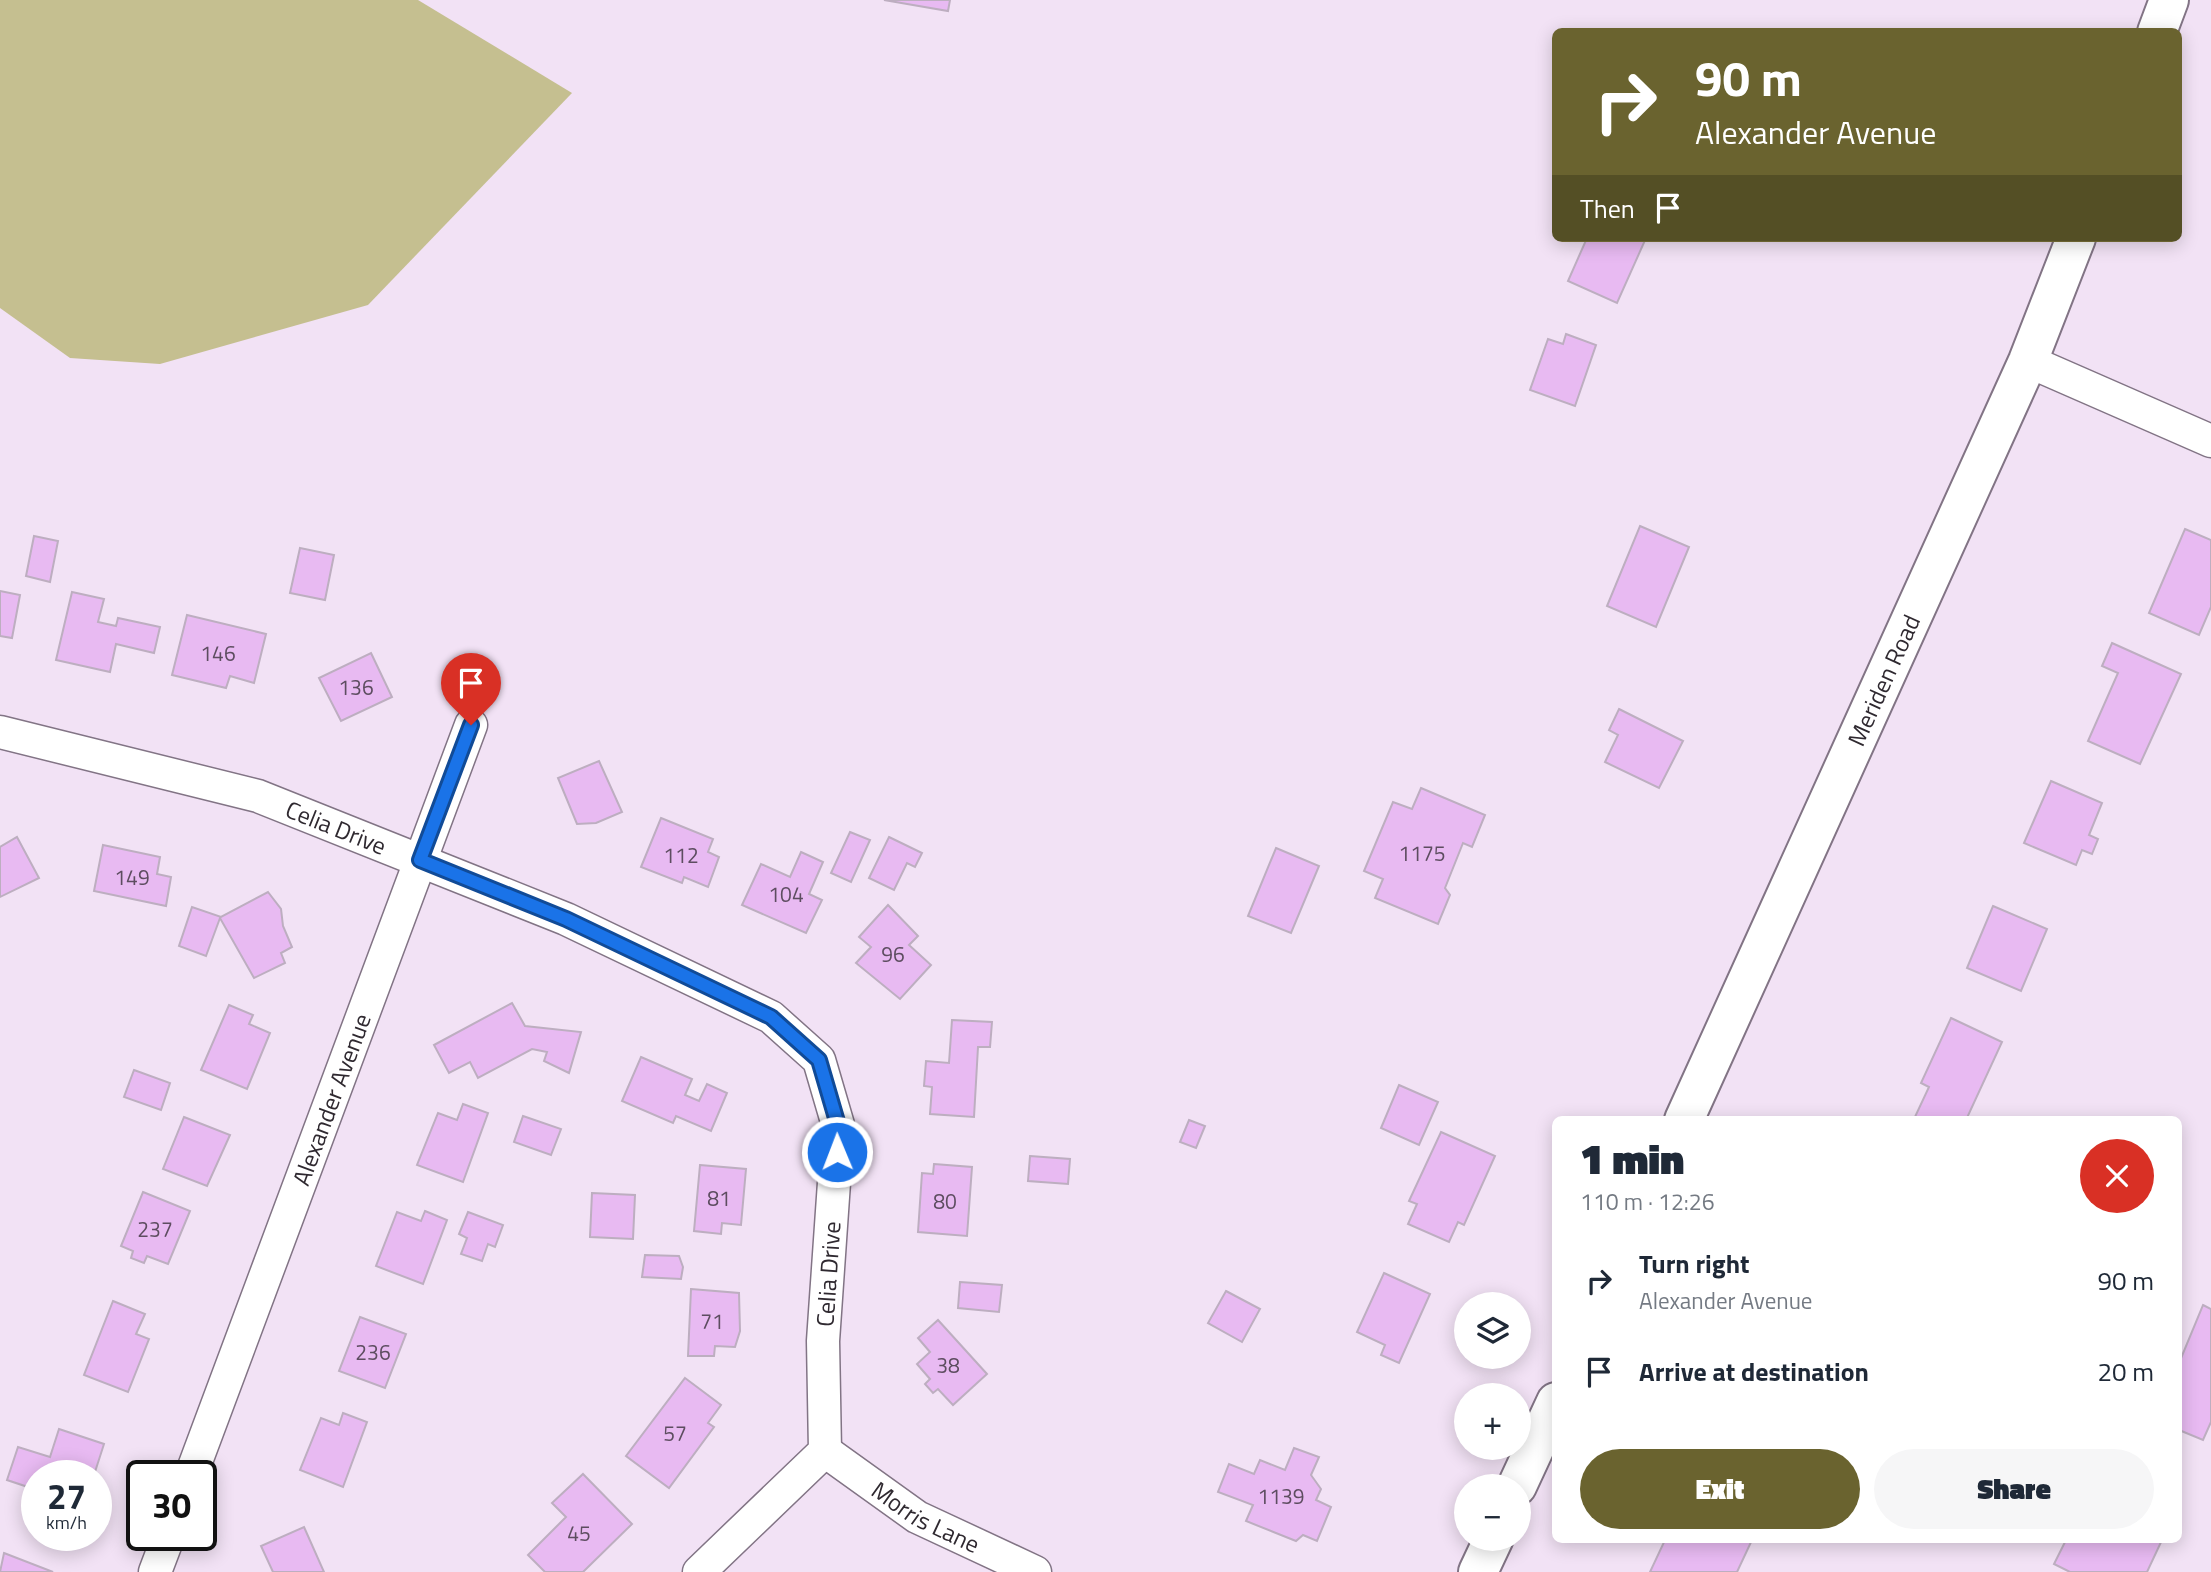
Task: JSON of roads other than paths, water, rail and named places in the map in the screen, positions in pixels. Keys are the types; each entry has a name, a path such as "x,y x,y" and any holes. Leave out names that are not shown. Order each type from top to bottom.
{"main road":[{"path":"2158,28 2169,0"},
{"name":"Meriden Road","path":"1686,1116 2028,361 2074,242"},
{"path":"1523,1474 1552,1411"},
{"path":"1478,1572 1488,1551"}],"street":[{"path":"2028,361 2211,441"},
{"name":"Alexander Avenue","path":"197,1460 471,725"},
{"name":"Celia Drive","path":"0,732 258,796 566,919 771,1017 819,1060 838,1125 823,1341 825,1451"},
{"path":"699,1572 825,1451"},
{"name":"Morris Lane","path":"825,1451 917,1517 1035,1572"},
{"path":"155,1572 163,1551"}]}
